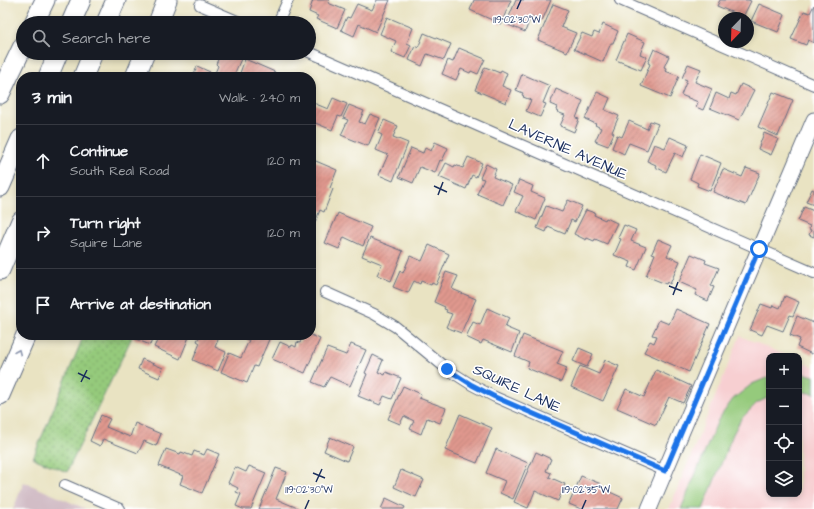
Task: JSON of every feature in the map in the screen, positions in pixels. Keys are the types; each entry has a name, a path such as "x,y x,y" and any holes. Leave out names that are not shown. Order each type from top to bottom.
{"highway":[{"path":"37,16 45,0"},
{"path":"74,16 82,0"},
{"path":"109,16 116,0"},
{"path":"161,16 167,0"},
{"path":"0,94 16,60"},
{"path":"50,72 55,60"},
{"path":"85,72 90,60"},
{"path":"137,72 142,60"},
{"path":"0,188 16,151"},
{"path":"0,270 16,233"},
{"path":"0,396 24,340"}],"street":[{"path":"281,16 288,0"},
{"path":"620,0 814,85"},
{"path":"200,4 227,16"},
{"name":"LAVERNE AVENUE","path":"316,55 814,273"},
{"path":"649,509 814,120"},
{"name":"SQUIRE LANE","path":"325,292 374,314 396,327 447,369 472,385 495,397 665,471"},
{"path":"65,485 120,509"}],"shaded area":[{"path":"740,336 781,353 766,353 766,497 802,497 802,362 814,367 814,509 669,509"},
{"path":"24,482 86,509 13,509"}],"green space":[{"path":"82,340 131,340 67,472 33,458"},
{"path":"802,373 814,376 814,394 802,392"},
{"path":"766,378 766,398 757,403 741,419 733,434 703,509 681,509 718,420 733,399 752,384"}],"building":[{"path":"313,0 329,0 328,3 345,10 337,28 316,19 318,16 309,12"},
{"path":"377,0 390,0 376,32 359,24 354,36 341,30 347,17 350,18 357,4 372,10"},
{"path":"474,0 511,0 501,24 470,10"},
{"path":"516,0 551,0 542,21 531,16 525,32 506,24"},
{"path":"720,0 751,1 746,12 731,12 717,6"},
{"path":"553,4 568,10 561,27 576,33 567,52 538,40"},
{"path":"759,4 785,15 778,32 754,22 754,15"},
{"path":"814,5 814,43 808,40 806,45 791,39 804,11 810,13"},
{"path":"387,17 413,28 407,43 411,45 405,58 391,52 396,41 380,34"},
{"path":"603,24 618,31 603,62 574,49 582,33 592,37 594,32 599,34"},
{"path":"424,33 451,44 444,60 427,54 422,66 409,60 415,46 418,48"},
{"path":"627,34 645,42 640,54 647,57 641,70 616,60"},
{"path":"459,48 485,59 478,74 471,71 470,73 461,69 456,80 442,74 448,60 453,62"},
{"path":"654,49 669,56 664,67 666,68 665,71 679,76 670,98 641,86"},
{"path":"218,60 241,60 235,72 215,72 218,66 216,64"},
{"path":"245,60 247,60 275,72 240,72"},
{"path":"688,64 701,69 695,82 712,89 703,110 696,107 698,102 681,95 687,80 682,78"},
{"path":"197,66 210,72 195,72"},
{"path":"485,67 500,73 501,70 507,73 502,86 511,90 506,103 475,90"},
{"path":"522,74 550,86 543,103 546,104 540,117 526,111 531,100 523,97 523,93 516,90"},
{"path":"741,84 754,90 739,120 710,108 716,93 729,99 731,93 736,95"},
{"path":"556,89 583,101 576,118 579,119 574,132 560,126 565,115 557,112 557,107 550,104"},
{"path":"597,92 610,98 605,110 619,116 608,146 595,141 601,128 585,119"},
{"path":"773,92 793,100 778,136 758,127"},
{"path":"333,98 347,104 341,117 338,116 332,130 316,123 316,104 328,109"},
{"path":"349,105 364,111 359,122 365,124 370,114 380,118 368,146 341,135 348,120 343,118"},
{"path":"384,120 398,126 393,137 408,143 393,181 379,175 388,155 376,150 382,135 378,133"},
{"path":"629,121 647,129 650,121 658,124 647,150 629,143 624,154 612,148 617,135 622,137"},
{"path":"764,133 778,139 771,155 758,149"},
{"path":"670,137 688,145 683,157 675,153 666,172 647,161 654,144 665,148"},
{"path":"435,142 448,148 442,161 440,160 435,173 420,167 413,183 399,177 411,148 423,153 425,148 431,151"},
{"path":"700,154 721,163 710,191 697,186 698,183 690,179"},
{"path":"468,157 482,163 476,177 472,175 466,189 439,177 446,163 454,167 455,165 463,168"},
{"path":"316,161 337,170 330,188 333,189 324,212 320,210 316,220"},
{"path":"486,164 496,169 493,177 512,185 503,205 477,194 484,179 480,178"},
{"path":"746,168 760,173 746,205 713,192 723,169 742,177"},
{"path":"519,180 533,186 531,192 545,198 536,220 516,211 523,196 514,192"},
{"path":"812,189 814,190 814,205 806,202"},
{"path":"568,200 582,206 575,222 571,220 565,234 548,227 546,232 537,228 546,206 562,212"},
{"path":"804,207 814,211 814,237 809,235 811,230 809,229 810,226 798,221"},
{"path":"586,210 595,213 594,215 605,220 606,218 617,223 607,244 595,239 594,241 587,238 586,240 574,234"},
{"path":"338,213 371,227 363,246 344,237 339,249 325,243"},
{"path":"624,225 636,230 631,241 646,247 636,270 629,267 631,262 614,255 621,239 618,238"},
{"path":"370,238 403,251 391,281 377,275 382,264 362,256"},
{"path":"658,239 672,245 667,256 680,261 670,284 667,282 666,284 646,276 655,254 652,253"},
{"path":"429,245 449,254 436,285 432,283 431,285 421,281 420,284 414,281 408,293 393,287 400,271 403,273 410,256 422,261"},
{"path":"691,254 706,260 705,263 719,268 711,286 714,287 708,301 695,295 697,290 679,282"},
{"path":"446,272 458,276 452,289 476,299 461,333 446,327 452,314 446,312 447,310 444,309 445,307 434,302"},
{"path":"785,296 799,302 793,316 790,315 783,331 767,325 762,335 750,330 761,304 772,308 773,305 780,308"},
{"path":"487,308 509,318 505,327 519,333 512,352 483,340 481,344 466,337 473,322 480,325"},
{"path":"676,309 710,324 689,372 644,352 650,341 654,343 657,336 652,335 659,320 669,324"},
{"path":"797,316 814,323 814,348 812,354 797,347 800,339 790,335"},
{"path":"523,335 563,351 557,364 567,368 561,382 527,368 529,362 515,356"},
{"path":"316,337 320,339 305,373 272,359 280,342 291,347 292,345 296,347 297,342 300,343 301,340 316,340"},
{"path":"138,340 152,340 150,345"},
{"path":"158,340 188,340 180,359 154,347"},
{"path":"218,340 215,347 226,352 218,371 193,360 200,343 197,341"},
{"path":"249,340 269,340 257,367 254,366 247,383 221,372 229,353 241,358"},
{"path":"351,344 366,350 350,386 330,377 324,387 312,382 327,348 346,355"},
{"path":"579,348 593,354 587,367 573,361"},
{"path":"373,355 383,360 378,372 385,375 386,372 401,378 392,399 384,396 380,405 358,396 367,374 365,373"},
{"path":"142,359 163,368 159,378 138,369"},
{"path":"605,360 619,366 603,401 571,387 580,366 599,374"},
{"path":"656,370 691,386 683,403 669,397 656,425 617,408 626,389 644,397"},
{"path":"403,386 421,394 419,398 446,408 440,423 427,418 421,434 410,429 414,421 404,416 400,424 388,419"},
{"path":"460,414 492,428 477,463 445,450"},
{"path":"101,415 110,419 106,427 130,437 135,423 161,434 156,446 144,441 138,453 103,439 100,446 90,441"},
{"path":"330,437 353,447 347,461 324,451"},
{"path":"166,449 192,456 194,451 204,455 207,449 219,454 202,493 180,484 183,476 159,466"},
{"path":"496,449 528,463 513,499 500,493 505,481 486,473"},
{"path":"536,452 551,459 546,471 551,473 549,477 565,484 558,501 535,491 528,508 514,502"},
{"path":"249,466 266,473 251,509 243,509 236,506 241,494 236,492 238,488 228,483 235,467 246,472"},
{"path":"276,468 287,472 276,499 300,509 259,509"},
{"path":"401,470 424,480 416,497 394,487"},
{"path":"581,476 601,484 599,487 623,498 618,509 581,509 569,504"},
{"path":"386,498 405,507 404,509 381,509"}],"route":[{"path":"447,369 472,385 495,397 665,471 759,249"}]}
